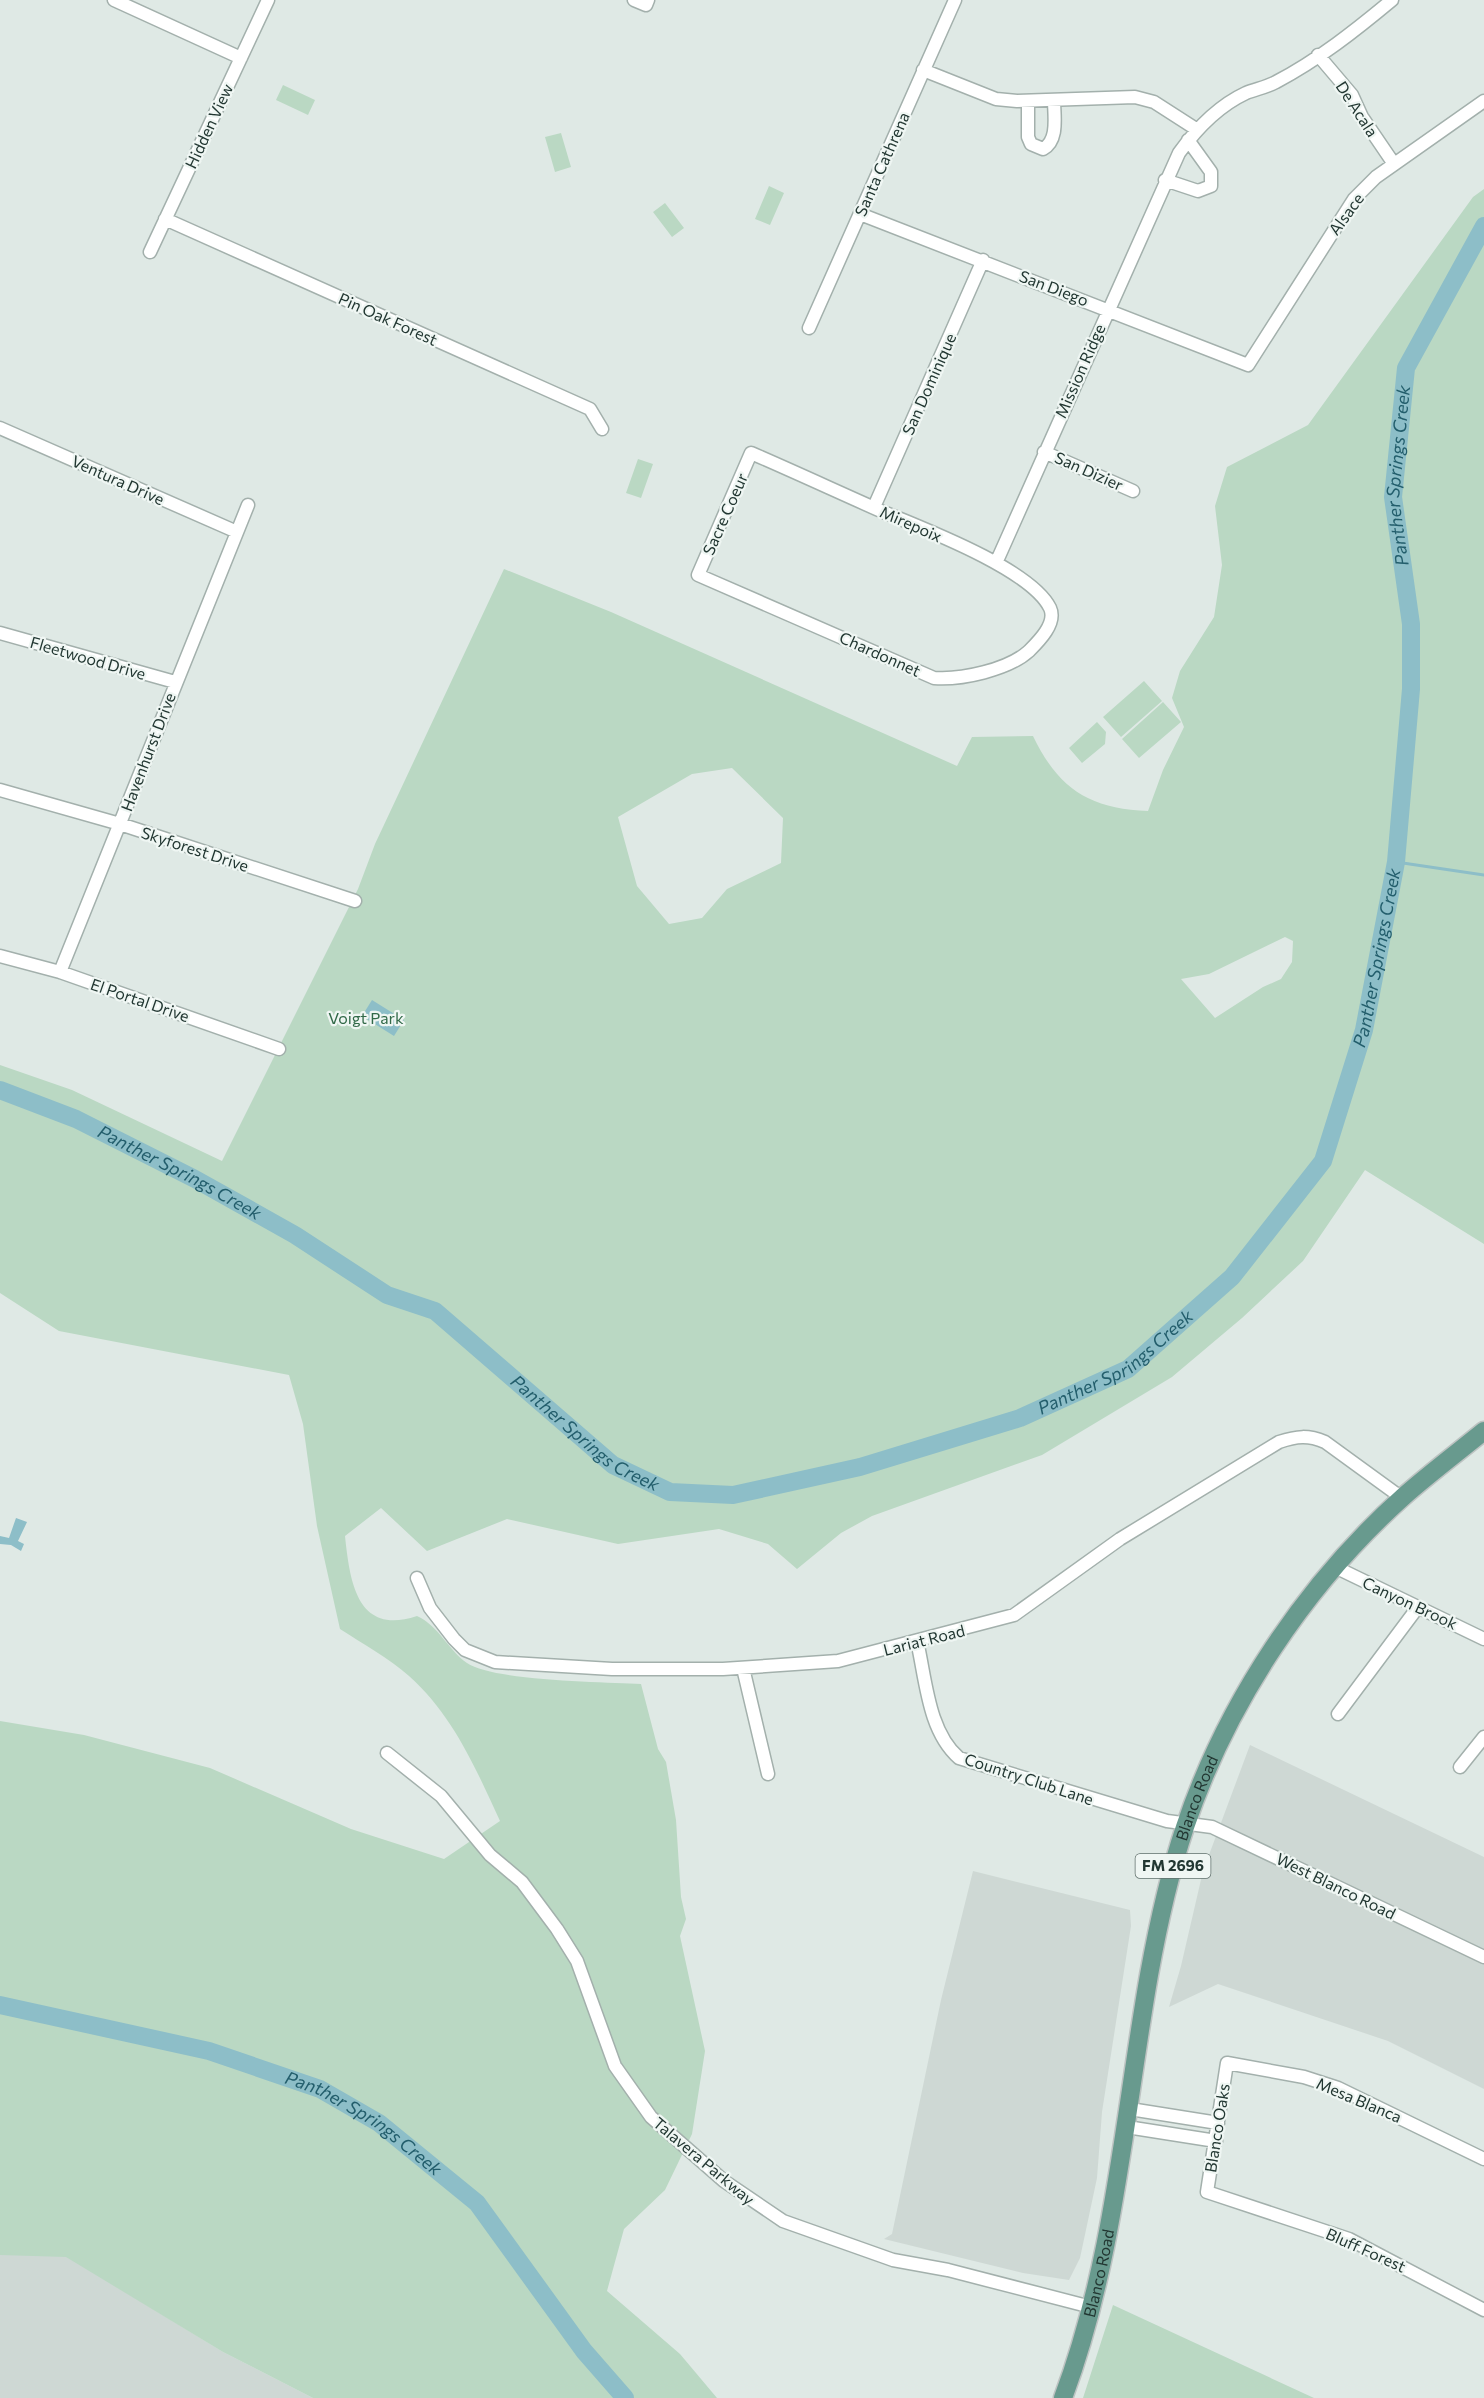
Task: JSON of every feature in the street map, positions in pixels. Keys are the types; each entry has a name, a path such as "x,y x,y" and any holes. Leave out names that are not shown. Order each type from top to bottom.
{"main road":[{"name":"Blanco Road","path":"1062,2398 1091,2307 1113,2206 1161,1916 1186,1825 1212,1761 1254,1679 1273,1648 1335,1567 1402,1498 1484,1431"}],"street":[{"path":"114,0 242,58"},
{"name":"Hidden View","path":"150,252 268,0"},
{"name":"Santa Cathrena","path":"809,328 955,0"},
{"name":"Mission Ridge","path":"996,563 1165,180 1188,140 1196,129 1228,103 1253,90 1274,84 1318,55 1388,1"},
{"name":"De Acala","path":"1318,55 1352,95 1362,117 1394,164"},
{"path":"923,70 996,99 1028,101 1135,97 1154,102 1196,129"},
{"path":"1028,101 1031,144 1043,149 1050,145 1054,138 1054,100"},
{"name":"Alsace","path":"1248,365 1354,199 1394,164 1484,101"},
{"path":"1165,180 1198,191 1211,186 1211,172 1188,140"},
{"name":"San Diego","path":"860,214 1107,308 1248,365"},
{"name":"Pin Oak Forest","path":"165,219 590,409 602,429"},
{"name":"San Dominique","path":"874,507 983,260"},
{"name":"Ventura Drive","path":"0,428 237,532"},
{"name":"San Dizier","path":"1044,452 1134,491"},
{"name":"Mirepoix","path":"751,453 996,563 1043,599 1051,610 1052,619"},
{"name":"Sacre Coeur","path":"698,574 751,453"},
{"name":"Havenhurst Drive","path":"60,972 248,505"},
{"name":"Chardonnet","path":"698,574 934,678 964,677 1012,662 1027,652 1044,635 1052,619"},
{"name":"Fleetwood Drive","path":"0,633 175,682"},
{"name":"Skyforest Drive","path":"0,790 120,824 355,901"},
{"name":"El Portal Drive","path":"0,956 60,972 279,1049"},
{"name":"Lariat Road","path":"417,1578 430,1608 454,1639 465,1650 489,1661 612,1669 743,1668 828,1663 1014,1615 1120,1539 1280,1442 1297,1436 1312,1437 1325,1442 1402,1498"},
{"name":"Canyon Brook","path":"1335,1567 1484,1639"},
{"path":"1338,1714 1418,1607"},
{"name":"Country Club Lane","path":"917,1641 937,1729 947,1747 959,1758 1186,1825"},
{"path":"743,1668 768,1774"},
{"path":"1460,1767 1484,1737"},
{"name":"Talavera Parkway","path":"387,1753 441,1796 490,1855 522,1882 557,1929 577,1961 615,2066 651,2117 724,2181 783,2221 893,2260 948,2270 1091,2307"},
{"name":"West Blanco Road","path":"1186,1825 1212,1827 1484,1957"},
{"name":"Blanco Oaks","path":"1207,2192 1227,2062"},
{"name":"Mesa Blanca","path":"1227,2062 1304,2076 1338,2088 1484,2159"},
{"path":"1130,2109 1218,2123"},
{"path":"1186,2136 1189,2119"},
{"path":"1127,2127 1216,2141"},
{"name":"Bluff Forest","path":"1207,2192 1349,2239 1484,2310"}],"shaded area":[{"path":"1250,1745 1484,1857 1484,2089 1388,2041 1218,1984 1169,2007 1203,1871"},
{"path":"973,1871 1130,1910 1131,1926 1102,2112 1097,2178 1080,2258 1069,2280 1023,2273 884,2239 892,2234 941,2000"},
{"path":"0,2224 29,2233 223,2352 313,2398 0,2398"}],"green space":[{"path":"283,85 315,100 308,115 276,100"},
{"path":"561,133 571,167 555,172 545,137"},
{"path":"769,186 784,193 770,225 755,219"},
{"name":"Voigt Park","path":"1484,189 1484,1244 1365,1170 1303,1261 1242,1318 1172,1377 1042,1455 872,1516 841,1533 797,1569 768,1544 719,1529 618,1544 507,1519 427,1551 381,1508 345,1536 354,1587 360,1601 369,1612 381,1618 397,1620 417,1616 425,1620 467,1663 500,1674 524,1677 641,1684 658,1749 666,1762 676,1820 681,1897 686,1919 680,1936 705,2051 692,2134 665,2190 624,2229 607,2291 680,2354 717,2398 313,2398 223,2352 66,2257 0,2255 0,1721 84,1735 210,1768 351,1829 444,1859 500,1821 462,1744 451,1725 425,1691 401,1669 340,1629 317,1526 303,1424 289,1375 59,1331 0,1293 0,1065 72,1090 222,1161 358,889 375,844 504,569 611,612 957,766 972,737 1033,736 1053,769 1078,792 1109,806 1148,811 1163,770 1184,727 1172,698 1180,671 1214,617 1222,565 1215,506 1227,467 1308,425 1473,197","holes":["732,768 783,818 781,863 727,889 702,918 669,924 637,886 618,817 692,774","1285,937 1293,941 1292,962 1281,979 1263,987 1215,1018 1181,979 1209,974"]},
{"path":"665,203 684,228 672,237 653,212"},
{"path":"638,459 653,464 641,498 626,493"},
{"path":"1144,681 1162,701 1121,737 1103,717"},
{"path":"1163,702 1181,722 1139,758 1122,739"},
{"path":"1097,722 1106,732 1105,744 1082,763 1069,748"},
{"path":"1113,2305 1314,2398 1083,2398"}],"water":[{"path":"372,1000 404,1020 394,1036 362,1016"},
{"path":"16,1518 27,1522 18,1541 24,1544 21,1551 11,1545 0,1544 0,1536 9,1538"}],"waterway":[{"name":"Panther Springs Creek","path":"0,1090 76,1119 195,1179 295,1235 387,1295 435,1311 613,1465 670,1492 733,1495 860,1467 1020,1418 1128,1369 1232,1277 1323,1161 1364,1030 1396,862 1411,689 1411,624 1393,497 1406,368 1484,226"},
{"path":"1396,862 1484,875"},
{"name":"Panther Springs Creek","path":"0,2005 209,2051 320,2089 379,2123 477,2203 584,2351 625,2398"}]}
